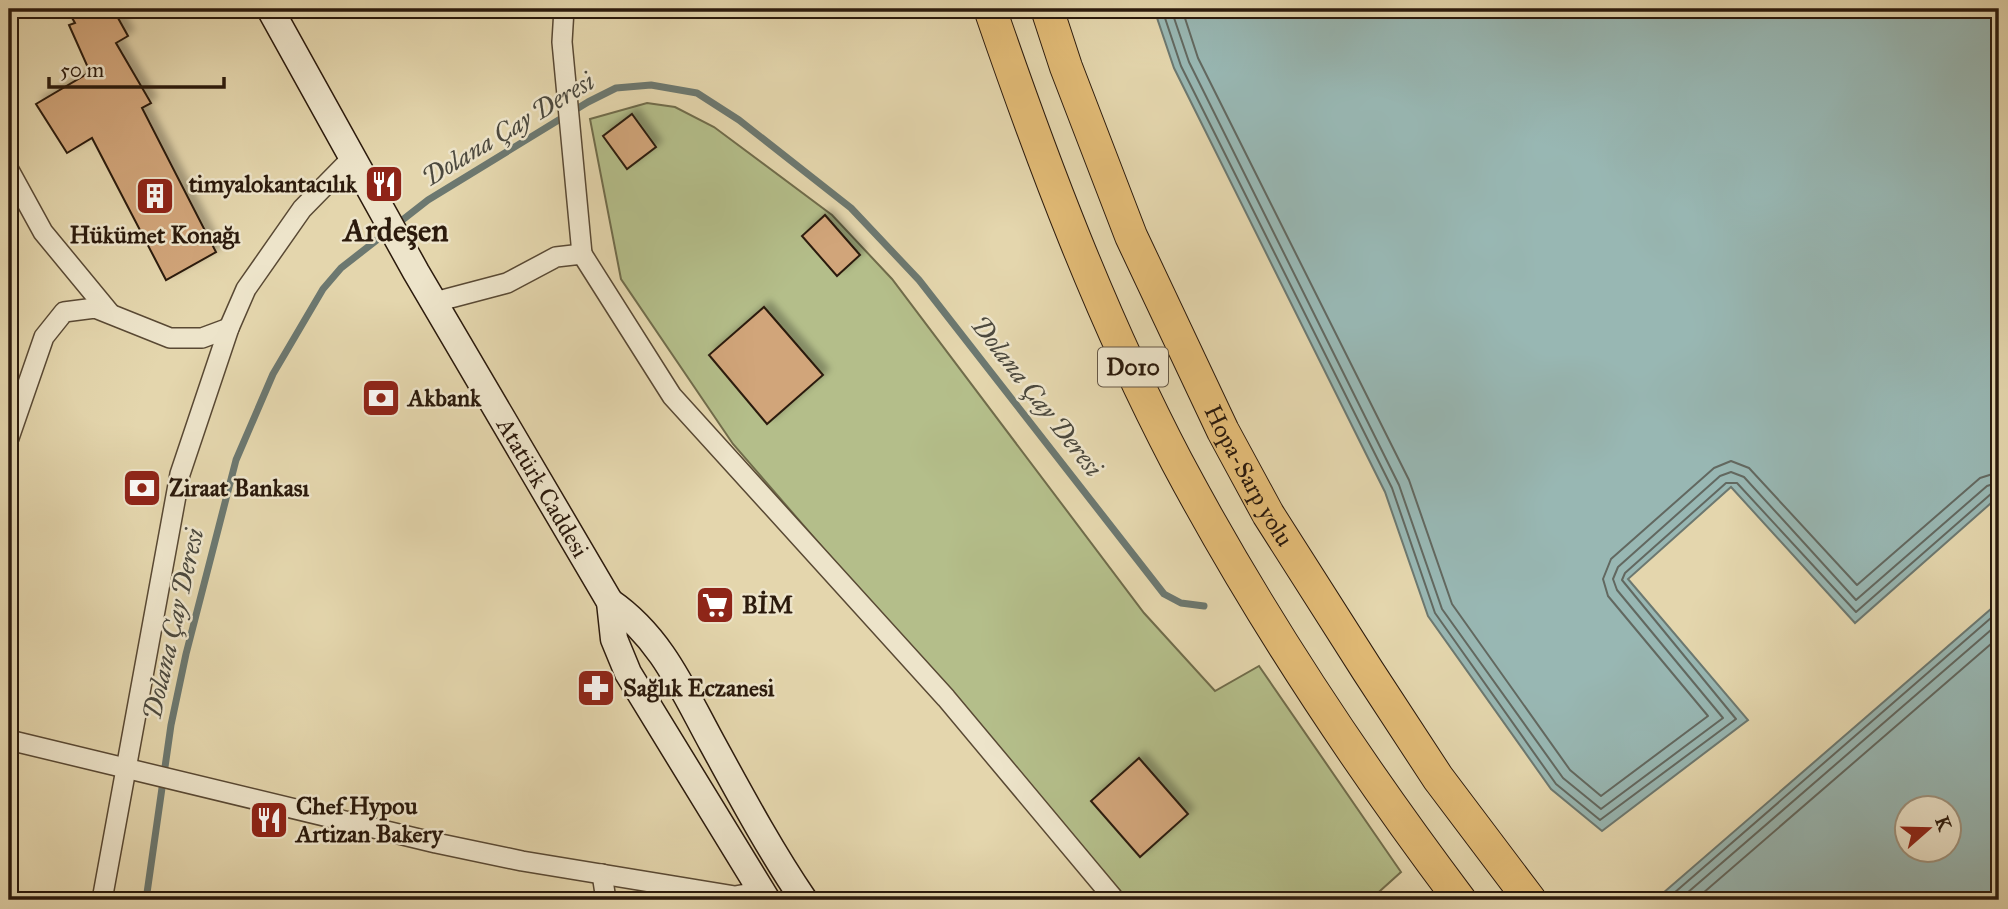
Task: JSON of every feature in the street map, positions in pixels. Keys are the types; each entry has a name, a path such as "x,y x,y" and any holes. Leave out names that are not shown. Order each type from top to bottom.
{"highway":[{"name":"D010","path":"990,9 1074,240 1176,460 1244,583 1319,705 1460,900"},
{"name":"Hopa-Sarp yolu","path":"1047,9 1131,236 1217,418 1268,514 1438,778 1530,900"}],"main road":[{"name":"Atatürk Caddesi","path":"270,9 416,272 610,602 614,639 628,673 760,890"},
{"name":"Atatürk Caddesi","path":"610,602 635,619 663,654 750,812 804,900"}],"street":[{"path":"564,9 562,42 582,254 672,396 946,698 1115,900"},
{"path":"102,900 134,770 180,474 229,328 246,289 303,209 353,158"},
{"path":"9,170 43,232 109,312"},
{"path":"435,302 507,283 556,257 582,254"},
{"path":"9,438 44,337 64,312 95,308 170,338 202,338 229,328"},
{"path":"9,740 436,843 735,896 760,890"},
{"path":"602,874 606,900"}],"green space":[{"path":"647,103 675,107 714,127 832,215 892,279 1144,613 1215,691 1259,666 1401,872 1370,900 1128,900 733,444 621,279 590,119"}],"water":[{"path":"1154,9 1999,9 1999,496 1855,623 1731,487 1628,579 1748,720 1602,831 1551,789 1428,616 1385,492 1174,68"},
{"path":"1999,602 1999,900 1655,900"}],"building":[{"path":"67,9 113,9 128,36 116,43 151,103 142,108 216,252 166,280 92,138 67,153 36,104 90,72 69,25 75,23"},
{"path":"632,114 656,147 627,169 603,136"},
{"path":"825,215 860,255 837,276 802,236"},
{"path":"764,307 823,375 767,424 709,355"},
{"path":"1139,758 1188,814 1140,857 1091,801"}],"waterway":[{"name":"Dolana Çay Deresi","path":"146,900 171,725 186,654 236,460 273,374 323,289 341,268 428,200 588,102 616,88 651,85 697,93 739,120 851,208 919,280 1164,594 1181,603 1204,606"}],"place":[{"name":"timyalokantacılık","path":"384,184"},
{"name":"Hükümet Konağı","path":"155,196"},
{"name":"Akbank","path":"381,398"},
{"name":"Ziraat Bankası","path":"142,488"},
{"name":"BİM","path":"715,605"},
{"name":"Sağlık Eczanesi","path":"596,688"},
{"name":"Chef Hypou Artizan Bakery","path":"269,820"}],"district":[{"name":"Ardeşen","path":"396,230"}]}
